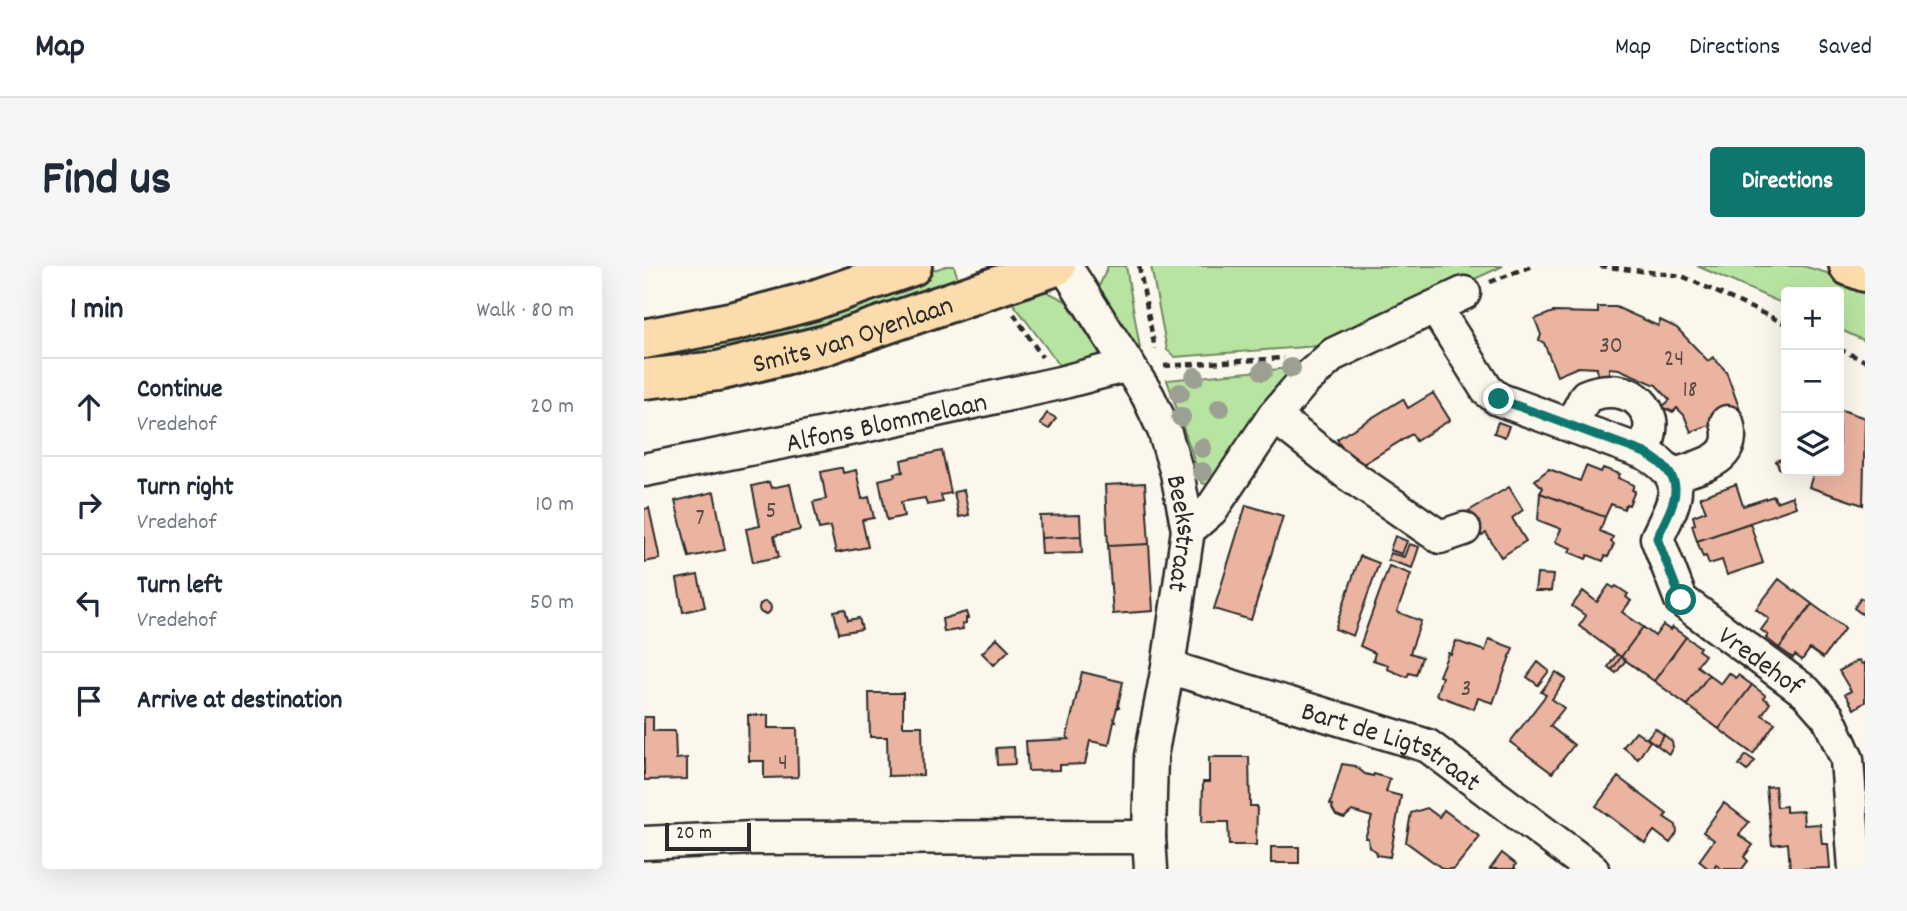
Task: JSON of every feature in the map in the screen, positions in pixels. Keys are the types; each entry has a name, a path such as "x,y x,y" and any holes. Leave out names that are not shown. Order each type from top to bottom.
{"main road":[{"name":"Smits van Oyenlaan","path":"644,339 773,311 912,266"},
{"name":"Smits van Oyenlaan","path":"644,379 718,371 825,345 1056,266"},
{"path":"1849,266 1865,272"}],"street":[{"name":"Beekstraat","path":"1065,266 1143,366 1148,396 1164,430 1177,473 1188,530 1168,667 1151,755 1151,869"},
{"path":"1188,530 1211,510 1274,416 1303,382 1334,354 1464,293"},
{"path":"1435,307 1487,390 1499,399 1645,453 1660,462 1672,476 1720,458 1728,447 1731,435 1727,422"},
{"name":"Alfons Blommelaan","path":"644,470 1143,366"},
{"path":"1572,425 1586,396 1601,390 1621,391 1642,404 1650,422 1645,453"},
{"path":"1274,416 1348,474 1440,537 1464,528"},
{"name":"Vredehof","path":"1672,476 1676,498 1657,538 1681,600 1806,692 1828,717 1847,759 1855,869"},
{"name":"Bart de Ligtstraat","path":"1168,667 1428,746 1592,869"},
{"path":"644,843 754,838 1149,837"}],"path":[{"path":"1139,266 1143,366 1334,354"},
{"path":"1464,293 1532,266"},
{"path":"1600,266 1682,276 1781,322"},
{"path":"997,288 1060,383"},
{"path":"1841,350 1865,361"}],"green space":[{"path":"946,266 954,266 959,282 860,315 676,367 644,371 644,356 785,320"},
{"path":"1108,266 1126,266 1140,348 1135,354 1097,291"},
{"path":"1151,266 1503,266 1330,345 1175,357 1167,350"},
{"path":"1697,266 1803,266 1865,284 1865,341 1844,331 1844,287 1781,287 1781,303"},
{"path":"1033,285 1066,301 1100,354 1067,375 1009,298"},
{"path":"1291,368 1294,372 1214,487 1202,483 1167,380"}],"building":[{"path":"1598,307 1616,307 1658,326 1660,320 1677,328 1708,361 1713,357 1726,371 1741,413 1691,432 1684,415 1677,408 1673,412 1662,407 1670,400 1656,385 1619,369 1609,368 1609,374 1597,379 1597,368 1578,367 1557,376 1544,343 1539,340 1541,335 1535,319 1553,312 1598,313"},
{"path":"1433,393 1450,420 1416,441 1412,434 1355,469 1337,439 1403,399 1408,408"},
{"path":"1844,411 1865,418 1863,505 1809,487 1812,476 1844,476"},
{"path":"1047,413 1056,418 1049,429 1040,424"},
{"path":"1498,422 1509,426 1505,437 1494,433"},
{"path":"942,451 951,493 941,495 943,502 927,505 925,498 901,502 904,516 887,520 879,480 903,472 901,460"},
{"path":"1586,466 1601,472 1603,468 1620,474 1618,478 1634,485 1632,490 1635,491 1629,505 1626,504 1624,509 1611,504 1605,517 1540,493 1543,488 1535,480 1549,469 1580,481"},
{"path":"842,468 843,473 856,470 862,499 869,497 874,518 862,520 868,547 836,553 830,527 819,529 813,502 826,499 821,472"},
{"path":"769,482 771,488 790,484 800,530 774,536 779,557 753,562 746,529 760,526 752,486"},
{"path":"1145,483 1149,544 1108,546 1105,485"},
{"path":"1736,484 1743,506 1774,496 1776,502 1792,496 1796,507 1697,541 1692,525 1695,524 1693,516 1706,511 1700,497"},
{"path":"1509,487 1523,510 1512,518 1526,541 1501,557 1486,533 1482,536 1467,512"},
{"path":"964,490 969,515 959,517 954,492"},
{"path":"714,492 725,550 689,557 675,501"},
{"path":"1540,493 1605,517 1600,531 1613,537 1611,542 1614,544 1608,557 1605,556 1603,561 1588,555 1586,559 1569,552 1571,548 1555,542 1561,529 1538,520"},
{"path":"1246,505 1283,516 1251,620 1214,609"},
{"path":"649,508 660,559 644,562 644,509"},
{"path":"1080,515 1081,536 1041,538 1040,516"},
{"path":"1750,523 1763,563 1727,575 1722,560 1709,564 1706,556 1703,557 1697,541"},
{"path":"1081,536 1082,553 1042,554 1041,538"},
{"path":"1395,536 1407,541 1402,554 1390,550"},
{"path":"1149,544 1153,611 1113,614 1108,546"},
{"path":"1409,544 1419,547 1412,568 1388,560 1390,553 1404,557"},
{"path":"1360,556 1379,563 1353,636 1335,629"},
{"path":"1389,566 1411,574 1397,612 1421,621 1410,653 1422,657 1416,675 1409,673 1407,677 1387,669 1388,665 1373,660 1375,653 1360,646"},
{"path":"1537,574 1553,575 1551,591 1535,591"},
{"path":"698,575 705,607 683,612 677,579"},
{"path":"1779,579 1812,604 1779,648 1766,638 1768,635 1761,630 1769,619 1756,609"},
{"path":"1609,585 1628,594 1626,597 1631,601 1622,612 1643,627 1621,657 1579,626 1586,616 1572,606 1583,591 1597,602"},
{"path":"1861,598 1865,600 1862,614 1854,608"},
{"path":"765,602 771,608 765,614 759,608"},
{"path":"1812,604 1845,628 1823,658 1810,649 1802,660 1795,655 1793,658 1779,648"},
{"path":"845,609 848,620 859,618 862,629 839,633 834,611"},
{"path":"966,612 968,618 966,623 962,624 963,629 944,632 942,619"},
{"path":"1663,625 1670,630 1672,627 1686,637 1654,681 1621,657 1643,627 1655,636"},
{"path":"1686,637 1700,647 1698,650 1705,655 1697,666 1709,675 1687,705 1654,681"},
{"path":"997,638 1009,650 994,665 982,653"},
{"path":"1489,639 1513,648 1493,703 1478,698 1474,709 1436,695 1442,677 1439,676 1456,641 1485,651"},
{"path":"1617,654 1621,657 1612,670 1608,667"},
{"path":"1621,657 1626,660 1616,673 1612,670"},
{"path":"1859,660 1862,664 1865,662 1865,702 1854,709 1845,694 1851,691 1839,671"},
{"path":"1538,662 1549,671 1538,685 1527,677"},
{"path":"1082,672 1123,682 1109,745 1090,741 1085,764 1060,765 1060,770 1028,771 1026,741 1069,739 1067,736"},
{"path":"1556,672 1566,679 1552,699 1564,708 1550,726 1574,745 1552,773 1510,742 1546,695 1541,692"},
{"path":"1729,673 1736,678 1738,675 1752,685 1719,729 1687,705 1709,675 1721,684"},
{"path":"1752,685 1765,695 1764,698 1770,703 1762,715 1775,723 1753,754 1719,729"},
{"path":"869,693 903,693 903,726 922,726 923,775 888,776 887,737 870,737"},
{"path":"748,715 768,715 768,728 797,728 798,777 764,778 764,761 749,761"},
{"path":"644,717 653,717 653,731 675,731 676,759 687,758 687,779 644,780"},
{"path":"1655,728 1664,735 1657,745 1647,738"},
{"path":"1636,731 1650,741 1638,759 1623,747"},
{"path":"1664,735 1672,741 1673,747 1669,754 1657,745"},
{"path":"1014,747 1015,764 997,765 996,748"},
{"path":"1746,755 1755,761 1747,771 1739,765"},
{"path":"1209,757 1249,757 1250,806 1257,806 1256,845 1229,845 1228,822 1202,822 1203,782 1209,782"},
{"path":"1342,764 1355,766 1365,774 1390,779 1386,792 1401,796 1390,857 1376,855 1377,852 1369,847 1368,838 1365,838 1372,817 1352,811 1344,818 1336,815 1332,808 1333,805 1330,804"},
{"path":"1618,777 1667,814 1664,817 1676,825 1677,833 1670,843 1654,831 1645,843 1596,806"},
{"path":"1775,786 1777,807 1786,806 1786,812 1803,811 1804,825 1820,824 1822,844 1828,844 1830,868 1790,869 1788,843 1772,845 1766,787"},
{"path":"1724,803 1749,822 1739,835 1753,845 1744,857 1748,861 1742,869 1722,869 1716,865 1714,869 1709,869 1699,861 1714,840 1703,832"},
{"path":"1427,808 1439,817 1444,810 1480,837 1454,869 1443,869 1406,842 1411,813"},
{"path":"1271,847 1299,847 1299,863 1271,863"},
{"path":"1502,853 1516,864 1516,869 1490,869"}],"route":[{"path":"1499,399 1645,453 1660,462 1672,476 1676,498 1657,538 1681,600"}]}
